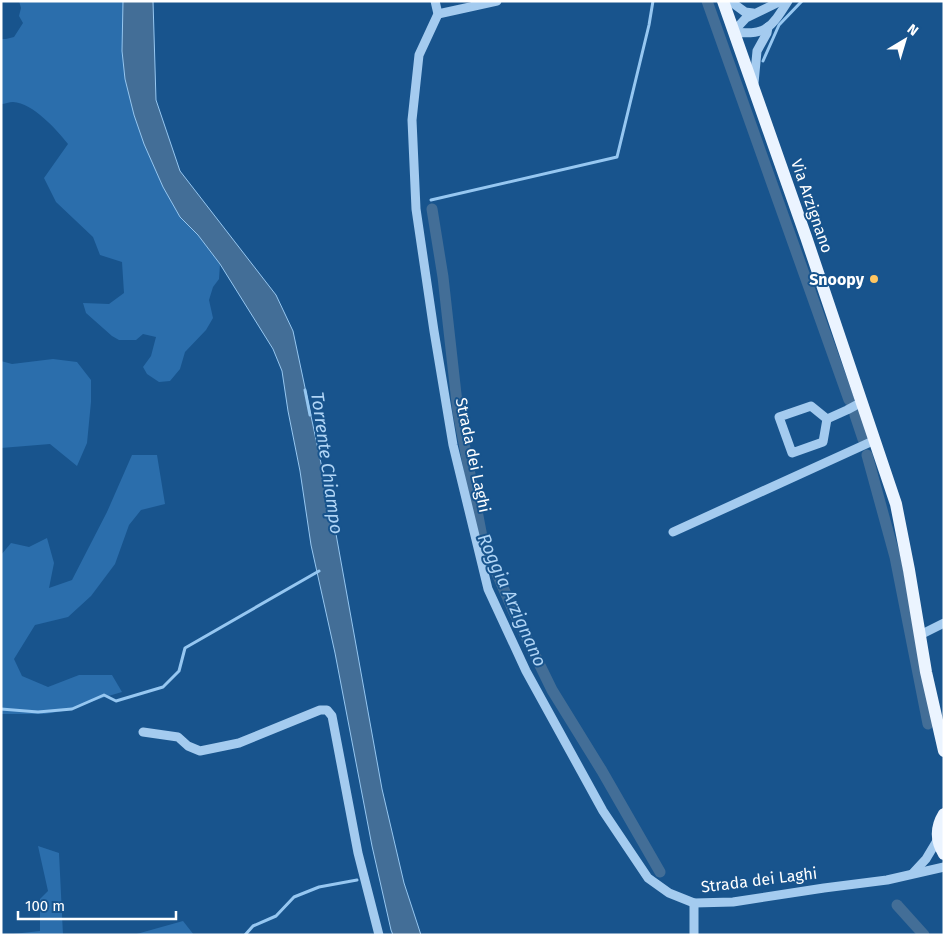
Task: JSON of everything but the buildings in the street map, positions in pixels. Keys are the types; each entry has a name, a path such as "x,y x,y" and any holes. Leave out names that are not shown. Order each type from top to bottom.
{"main road":[{"name":"Via Arzignano","path":"723,1 753,91 806,237 896,504 926,672 944,751"},
{"path":"943,813 938,827 938,839 944,854"}],"street":[{"path":"435,1 438,14 497,1"},
{"path":"730,1 745,12 753,13"},
{"path":"733,32 753,13 781,1"},
{"path":"733,32 754,34 768,27 780,14 788,1"},
{"name":"Strada dei Laghi","path":"438,14 419,55 412,120 416,209 453,445 488,589 526,671 603,811 648,878 670,893 694,903 733,902 887,880 944,867"},
{"path":"753,91 757,51 767,33 768,27"},
{"path":"826,419 862,402"},
{"path":"811,406 826,419 822,442 792,453 779,417 811,406"},
{"path":"673,532 877,445"},
{"path":"920,635 944,623"},
{"path":"143,732 178,737 188,746 200,751 239,742 320,710 327,710 332,716 358,853 379,935"},
{"path":"911,875 922,865 938,839"},
{"path":"694,903 694,935"}],"shaded area":[{"path":"19,1 123,1 122,51 125,79 134,115 180,217 198,235 220,264 219,279 213,287 209,300 213,318 206,330 185,352 180,369 170,381 159,382 147,374 143,367 151,356 156,337 143,334 136,340 119,340 86,313 83,303 109,304 124,293 122,262 100,255 93,237 56,202 44,178 68,144 51,125 28,107 13,102 1,104 1,39 14,37 23,23 19,16 21,8"},
{"path":"123,1 153,1 156,100 180,171 276,295 293,331 336,534 382,789 404,883 421,935 393,935 391,930 372,846 335,653 311,545 282,371 273,349 220,264 198,235 180,217 163,187 144,144 125,79 122,51"},
{"path":"53,359 77,362 91,380 87,443 77,466 50,444 1,448 1,361 12,364"},
{"path":"132,455 157,455 165,504 141,510 129,525 115,564 91,596 68,617 35,625 14,659 22,676 48,687 79,675 112,675 122,692 69,710 45,714 1,714 1,555 11,543 29,547 47,538 54,563 49,588 72,580 107,512"},
{"path":"38,846 59,853 63,935 4,935 40,931 40,899 48,891"},
{"path":"183,921 194,935 133,935"}],"waterway":[{"path":"431,200 617,157 653,1"},
{"path":"707,1 849,400"},
{"path":"763,61 779,25 802,1"},
{"name":"Roggia Arzignano","path":"432,209 443,277 458,412 483,542 513,610 552,690 602,771 660,872"},
{"name":"Torrente Chiampo","path":"305,390 310,415"},
{"path":"855,415 863,439"},
{"path":"867,455 895,557 928,724"},
{"path":"1,709 38,712 72,709 104,695 116,701 163,687 179,671 185,648 319,571"},
{"path":"245,935 253,926 276,916 294,897 319,887 357,880"},
{"name":"Roggia Arzignano","path":"897,905 924,935"}],"place":[{"name":"Snoopy","path":"874,279"}]}
